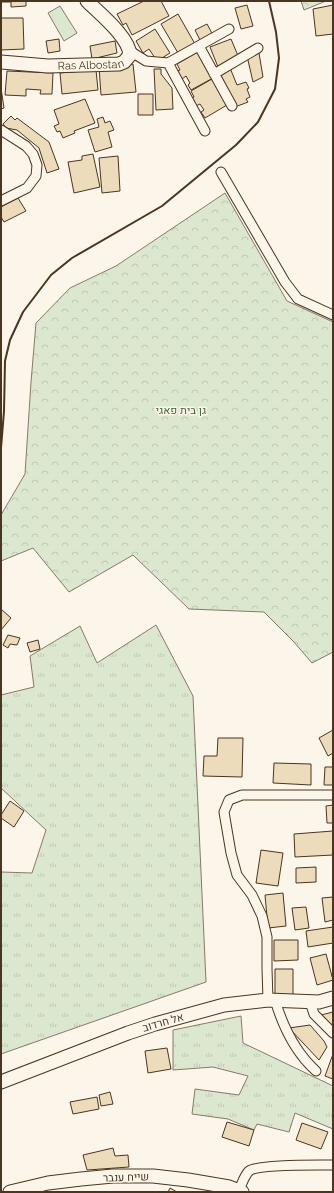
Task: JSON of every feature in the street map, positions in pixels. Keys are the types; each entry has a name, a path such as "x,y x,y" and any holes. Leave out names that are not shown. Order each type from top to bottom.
{"street":[{"name":"Ras Albostan","path":"1,62 48,66 119,64 124,62 130,55 130,51 123,38 87,1"},
{"path":"130,51 146,61 168,63 229,29"},
{"path":"199,46 232,106"},
{"path":"214,74 258,48"},
{"path":"168,63 205,131"},
{"path":"1,130 26,146 33,154 37,165 36,176 27,188 1,201"},
{"path":"221,172 286,282 298,299 333,315"},
{"path":"316,1071 306,1063 292,1041 271,1000 267,937 262,916 252,895 237,874 230,853 224,812 229,800 242,795 333,795"},
{"name":"אל חרדוב","path":"1,1082 128,1033 224,1005 271,1000 319,1002 333,998"},
{"path":"310,1002 314,1014 333,1033"},
{"path":"240,1191 247,1174 254,1169 289,1166 333,1165"},
{"name":"שייח ענבר","path":"10,1192 48,1183 113,1176 153,1176 188,1180 228,1187 240,1191"}],"green space":[{"path":"301,1 326,1 304,10"},
{"path":"60,6 77,33 64,41 48,13"},
{"name":"גן בית פאגי","path":"225,193 287,301 333,322 333,652 312,663 293,641 264,612 189,609 133,555 69,592 33,548 1,561 1,515 25,474 36,323 70,288 116,266"},
{"path":"156,625 193,696 206,982 1,1054 1,872 32,873 46,830 1,788 1,695 34,687 30,656 80,626 97,663"},
{"path":"241,1016 243,1043 333,1086 333,1129 295,1113 289,1132 257,1124 254,1130 228,1119 192,1114 195,1089 239,1095 248,1076 213,1067 173,1070 173,1030"}],"building":[{"path":"1,1 26,1 26,6 11,7 11,2"},
{"path":"144,1 161,1 169,16 132,35 126,23 123,25 117,14"},
{"path":"247,5 253,26 241,29 235,8"},
{"path":"333,5 333,34 316,36 313,9"},
{"path":"178,14 195,44 178,53 161,24"},
{"path":"1,18 23,18 24,49 1,50"},
{"path":"207,24 213,35 201,42 195,30"},
{"path":"155,29 170,53 157,61 149,49 143,53 136,41"},
{"path":"59,39 60,51 48,53 46,41"},
{"path":"231,39 239,58 218,67 210,47"},
{"path":"115,41 117,53 92,59 90,46"},
{"path":"198,52 213,78 191,90 188,85 190,83 186,76 182,79 177,71 180,70 177,64"},
{"path":"259,53 263,77 253,82 247,56"},
{"path":"133,64 136,92 101,95 99,67"},
{"path":"230,68 237,85 246,82 249,88 247,89 250,97 246,99 248,102 235,107 220,73"},
{"path":"154,69 161,69 161,74 172,88 173,109 156,110"},
{"path":"96,70 98,90 62,94 60,73"},
{"path":"7,71 53,73 52,94 40,94 41,90 26,89 26,96 5,95"},
{"path":"212,79 227,105 205,118 201,112 204,110 200,104 196,106 191,99 194,97 191,91"},
{"path":"1,88 4,108 1,109"},
{"path":"138,94 153,94 153,115 138,115"},
{"path":"85,99 95,123 74,131 75,133 63,138 60,131 57,132 54,126 59,124 54,110"},
{"path":"11,116 15,120 17,118 49,142 59,169 47,173 39,148 17,130 6,128 3,124"},
{"path":"103,117 105,123 110,121 114,130 108,132 112,147 95,152 88,130 99,127 97,119"},
{"path":"93,154 100,187 74,193 68,162 82,160 82,156"},
{"path":"118,156 120,191 102,193 99,158"},
{"path":"18,198 26,211 4,222 1,217 1,207"},
{"path":"1,609 11,618 1,630"},
{"path":"8,635 20,638 17,645 10,644 8,648 3,645"},
{"path":"38,640 40,649 30,652 27,643"},
{"path":"333,730 333,753 328,756 319,738"},
{"path":"218,738 243,738 242,777 203,776 204,756 217,756"},
{"path":"274,763 311,764 311,785 273,783"},
{"path":"325,767 333,767 333,785 324,785"},
{"path":"10,801 24,811 14,827 1,818 1,815"},
{"path":"333,805 333,823 327,823 326,806"},
{"path":"333,831 333,855 295,857 294,834"},
{"path":"261,850 283,853 278,886 256,883"},
{"path":"316,867 316,882 296,883 296,868"},
{"path":"283,893 286,926 268,928 265,895"},
{"path":"333,897 333,920 325,922 322,898"},
{"path":"306,907 309,928 295,930 292,908"},
{"path":"333,927 333,943 308,947 306,931"},
{"path":"274,940 298,940 298,960 274,961"},
{"path":"326,954 333,980 317,985 310,958"},
{"path":"275,969 293,969 293,995 275,995"},
{"path":"333,1012 333,1026 324,1022 321,1015"},
{"path":"310,1025 324,1041 327,1047 319,1060 289,1028"},
{"path":"167,1048 171,1069 148,1073 145,1051"},
{"path":"333,1054 333,1079 325,1076"},
{"path":"110,1092 113,1104 101,1106 99,1095"},
{"path":"97,1097 99,1109 73,1114 70,1102"},
{"path":"227,1122 254,1130 249,1146 222,1137"},
{"path":"302,1123 328,1132 321,1149 296,1140"},
{"path":"113,1148 115,1156 128,1155 129,1167 87,1170 83,1155"},
{"path":"170,1188 177,1192 168,1192"}],"wall":[{"path":"1,448 4,411 5,361 10,340 23,312 51,275 72,258 162,206 236,145 258,122 275,89 279,58 276,32 269,1"}]}
